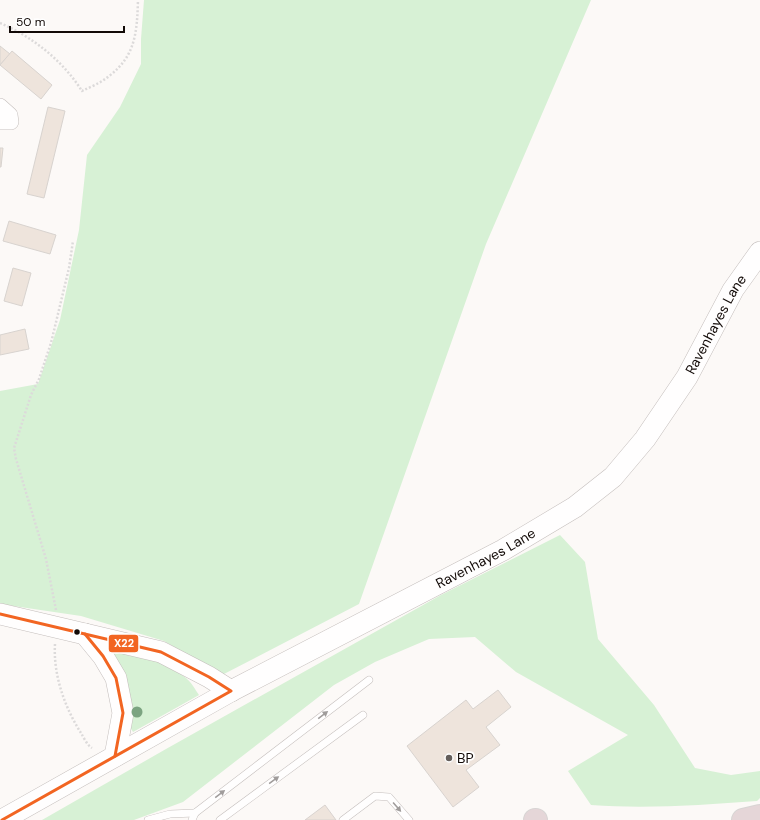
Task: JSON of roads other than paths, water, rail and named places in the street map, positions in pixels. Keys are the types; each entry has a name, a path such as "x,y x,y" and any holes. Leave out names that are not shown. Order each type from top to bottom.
{"highway":[{"path":"743,820 760,816"}],"street":[{"path":"0,106 10,115 11,122 0,122"},
{"name":"Ravenhayes Lane","path":"2,820 231,691 503,550 575,507 613,478 645,439 687,377 733,290 760,252"},
{"path":"0,614 161,652 209,676 231,691"},
{"path":"85,634 103,656 116,678 123,713 115,756"}],"lane":[{"path":"148,820 170,814 193,817 369,680"},
{"path":"220,820 363,715"},
{"path":"343,820 375,796 389,797 409,820"}],"place":[{"name":"BP","path":"449,758"}]}
